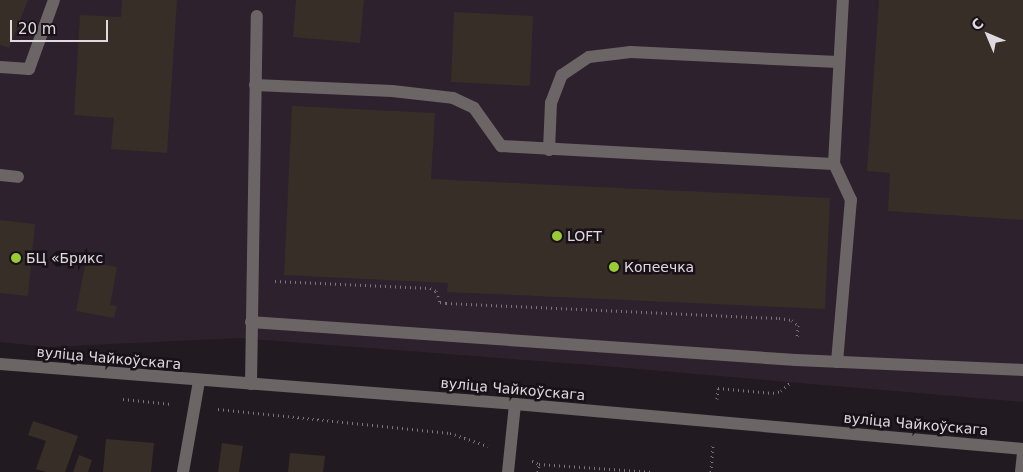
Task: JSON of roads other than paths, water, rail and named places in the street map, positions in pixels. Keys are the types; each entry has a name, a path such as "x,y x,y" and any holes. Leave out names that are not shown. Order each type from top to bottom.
{"street":[{"path":"0,67 30,69 54,0"},
{"path":"837,362 851,200 834,164 838,62 843,0"},
{"path":"251,384 257,16"},
{"path":"549,150 551,103 562,75 589,56 631,52 838,62"},
{"path":"255,85 392,91 453,98 474,108 501,146 834,164"},
{"path":"0,175 18,177"},
{"path":"251,322 837,362 1023,370"},
{"name":"вуліца Чайкоўскага","path":"0,364 515,404 1023,449"},
{"path":"183,472 199,380"},
{"path":"508,472 515,404"},
{"path":"1021,472 1023,454"}],"place":[{"name":"LOFT","path":"557,236"},
{"name":"БЦ «Брикс","path":"16,258"},
{"name":"Копеечка","path":"614,267"}]}
